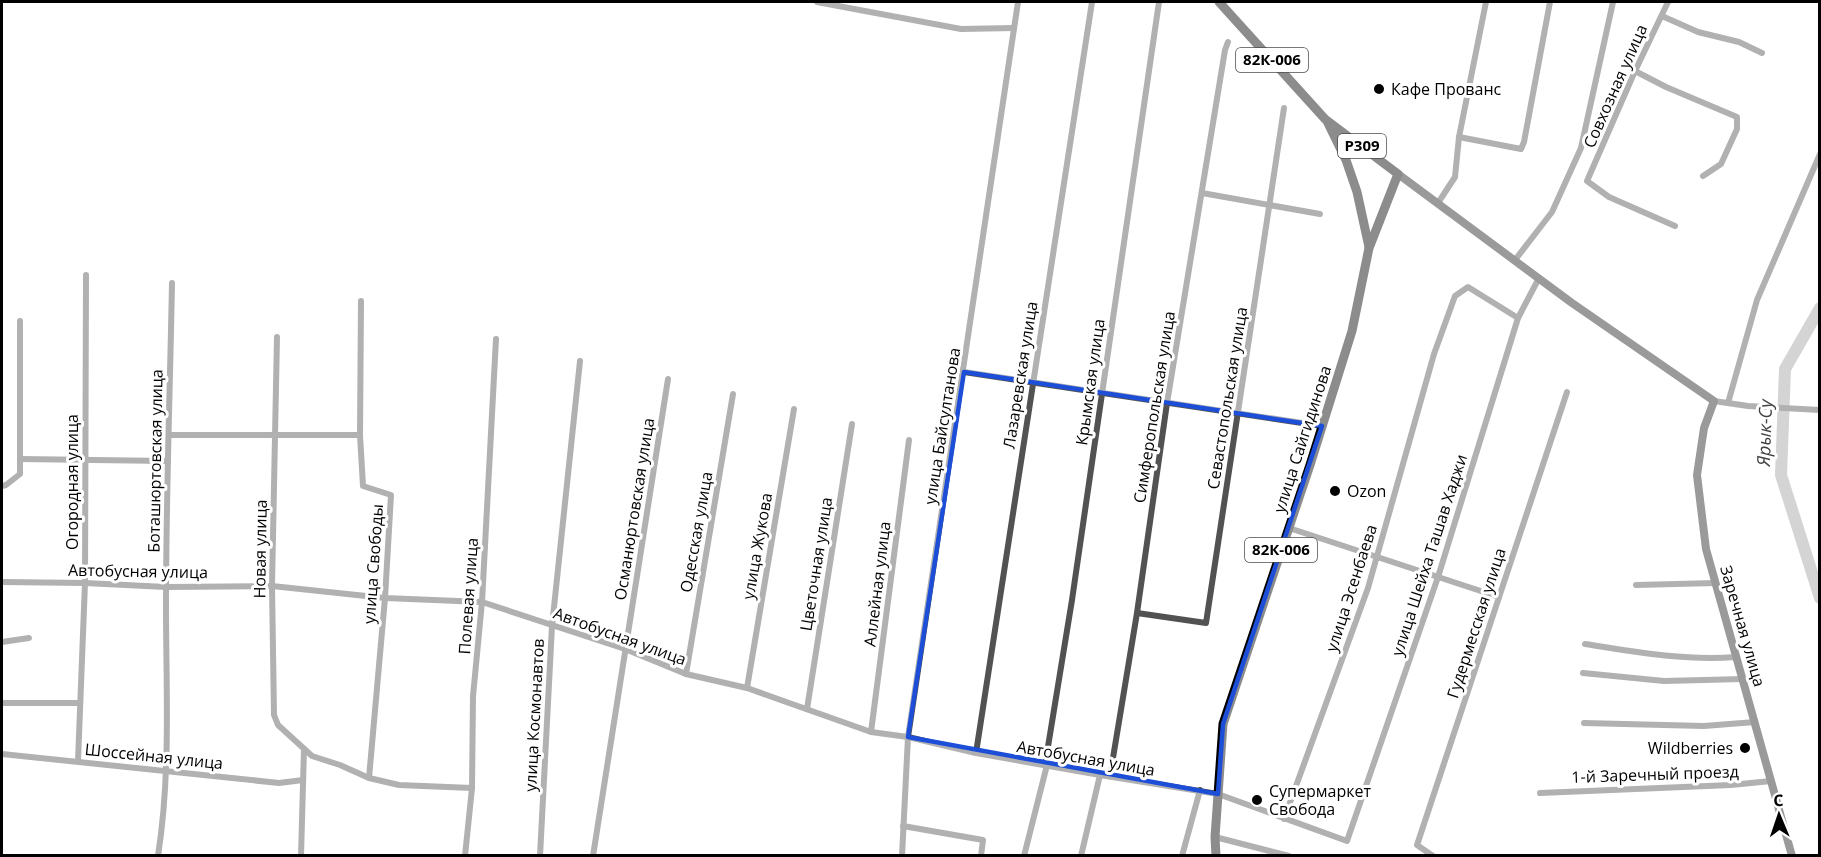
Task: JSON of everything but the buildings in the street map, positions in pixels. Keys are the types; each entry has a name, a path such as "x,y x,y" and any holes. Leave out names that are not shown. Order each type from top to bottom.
{"main road":[{"name":"82К-006","path":"1219,2 1326,119 1346,160 1357,192 1369,248"},
{"name":"Р309","path":"1326,119 1398,174"},
{"path":"1398,174 1539,278 1714,401"},
{"name":"улица Сайгидинова","path":"1216,855 1215,837 1223,724 1352,331 1369,248 1398,174"},
{"name":"Заречная улица","path":"1714,401 1704,428 1697,475 1707,549 1792,855"}],"street":[{"path":"817,2 961,29 1014,28"},
{"name":"улица Байсултанова","path":"902,855 908,738 1018,2"},
{"name":"Лазаревская улица","path":"976,753 1092,2"},
{"name":"Крымская улица","path":"1024,855 1046,765 1159,2"},
{"path":"1438,203 1455,177 1458,137 1486,2"},
{"path":"1458,137 1521,149 1550,2"},
{"path":"1515,260 1552,212 1581,148 1613,2"},
{"name":"Совхозная улица","path":"1668,2 1587,182 1608,197 1676,226"},
{"path":"1662,16 1698,32 1739,42 1762,53"},
{"name":"Симферопольская улица","path":"1110,776 1137,613 1167,403 1228,42"},
{"path":"1635,71 1666,87 1737,117 1737,129 1721,164 1703,176"},
{"name":"Севастопольская улица","path":"1137,613 1206,622 1284,108"},
{"path":"1728,404 1756,300 1820,154"},
{"path":"1202,193 1320,214"},
{"name":"Огородная улица","path":"78,761 85,583 86,275"},
{"name":"улица Шейха Ташав Хаджи","path":"1347,842 1437,577 1518,318 1539,278"},
{"name":"Боташюртовская улица","path":"158,855 163,826 165,770 172,283"},
{"name":"улица Эсенбаева","path":"1284,819 1378,556 1434,354 1455,296 1468,287 1518,318"},
{"name":"улица Свободы","path":"361,301 360,435 363,486 391,495 385,598 369,778"},
{"path":"2,486 20,474 20,321"},
{"name":"Новая улица","path":"277,337 272,586 274,715 278,726 312,756 369,778 399,785 472,788"},
{"name":"Полевая улица","path":"465,855 472,788 473,696 482,603 496,339"},
{"name":"улица Космонавтов","path":"540,855 552,626 580,361"},
{"path":"964,372 1322,426"},
{"name":"Османюртовская улица","path":"593,855 668,380"},
{"name":"Гудермесская улица","path":"1433,855 1417,845 1567,392"},
{"name":"Одесская улица","path":"686,674 733,394"},
{"path":"1714,401 1748,406 1820,410"},
{"name":"улица Жукова","path":"747,688 794,409"},
{"name":"Цветочная улица","path":"807,710 852,424"},
{"path":"169,435 360,435"},
{"name":"Аллейная улица","path":"871,732 909,440"},
{"path":"20,459 168,461"},
{"path":"1289,528 1498,597"},
{"name":"Автобусная улица","path":"2,582 166,587 272,586 385,598 482,603 625,649 686,674 747,688 871,732 976,753 1218,794 1347,842"},
{"path":"1636,585 1716,583"},
{"path":"2,642 29,638"},
{"path":"1585,644 1649,654 1714,659 1736,657"},
{"path":"1583,673 1664,681 1743,679"},
{"path":"2,703 80,704"},
{"path":"1584,723 1704,726 1755,722"},
{"path":"301,855 304,749"},
{"name":"Шоссейная улица","path":"2,754 279,783 303,780"},
{"path":"1081,855 1100,775"},
{"name":"1-й Заречный проезд","path":"1540,793 1731,785 1771,781"},
{"path":"1182,855 1200,790"},
{"path":"903,826 983,840 981,855"},
{"path":"1215,837 1289,855"}],"highlighted area":[{"path":"964,372 1322,426 1223,724 1218,794 908,737"}],"waterway":[{"name":"Ярык-Су","path":"1820,308 1785,369 1781,475 1820,598"}],"place":[{"name":"Кафе Прованс","path":"1379,89"},
{"name":"Ozon","path":"1335,491"},
{"name":"Wildberries","path":"1745,748"},
{"name":"Супермаркет Свобода","path":"1257,800"}]}
